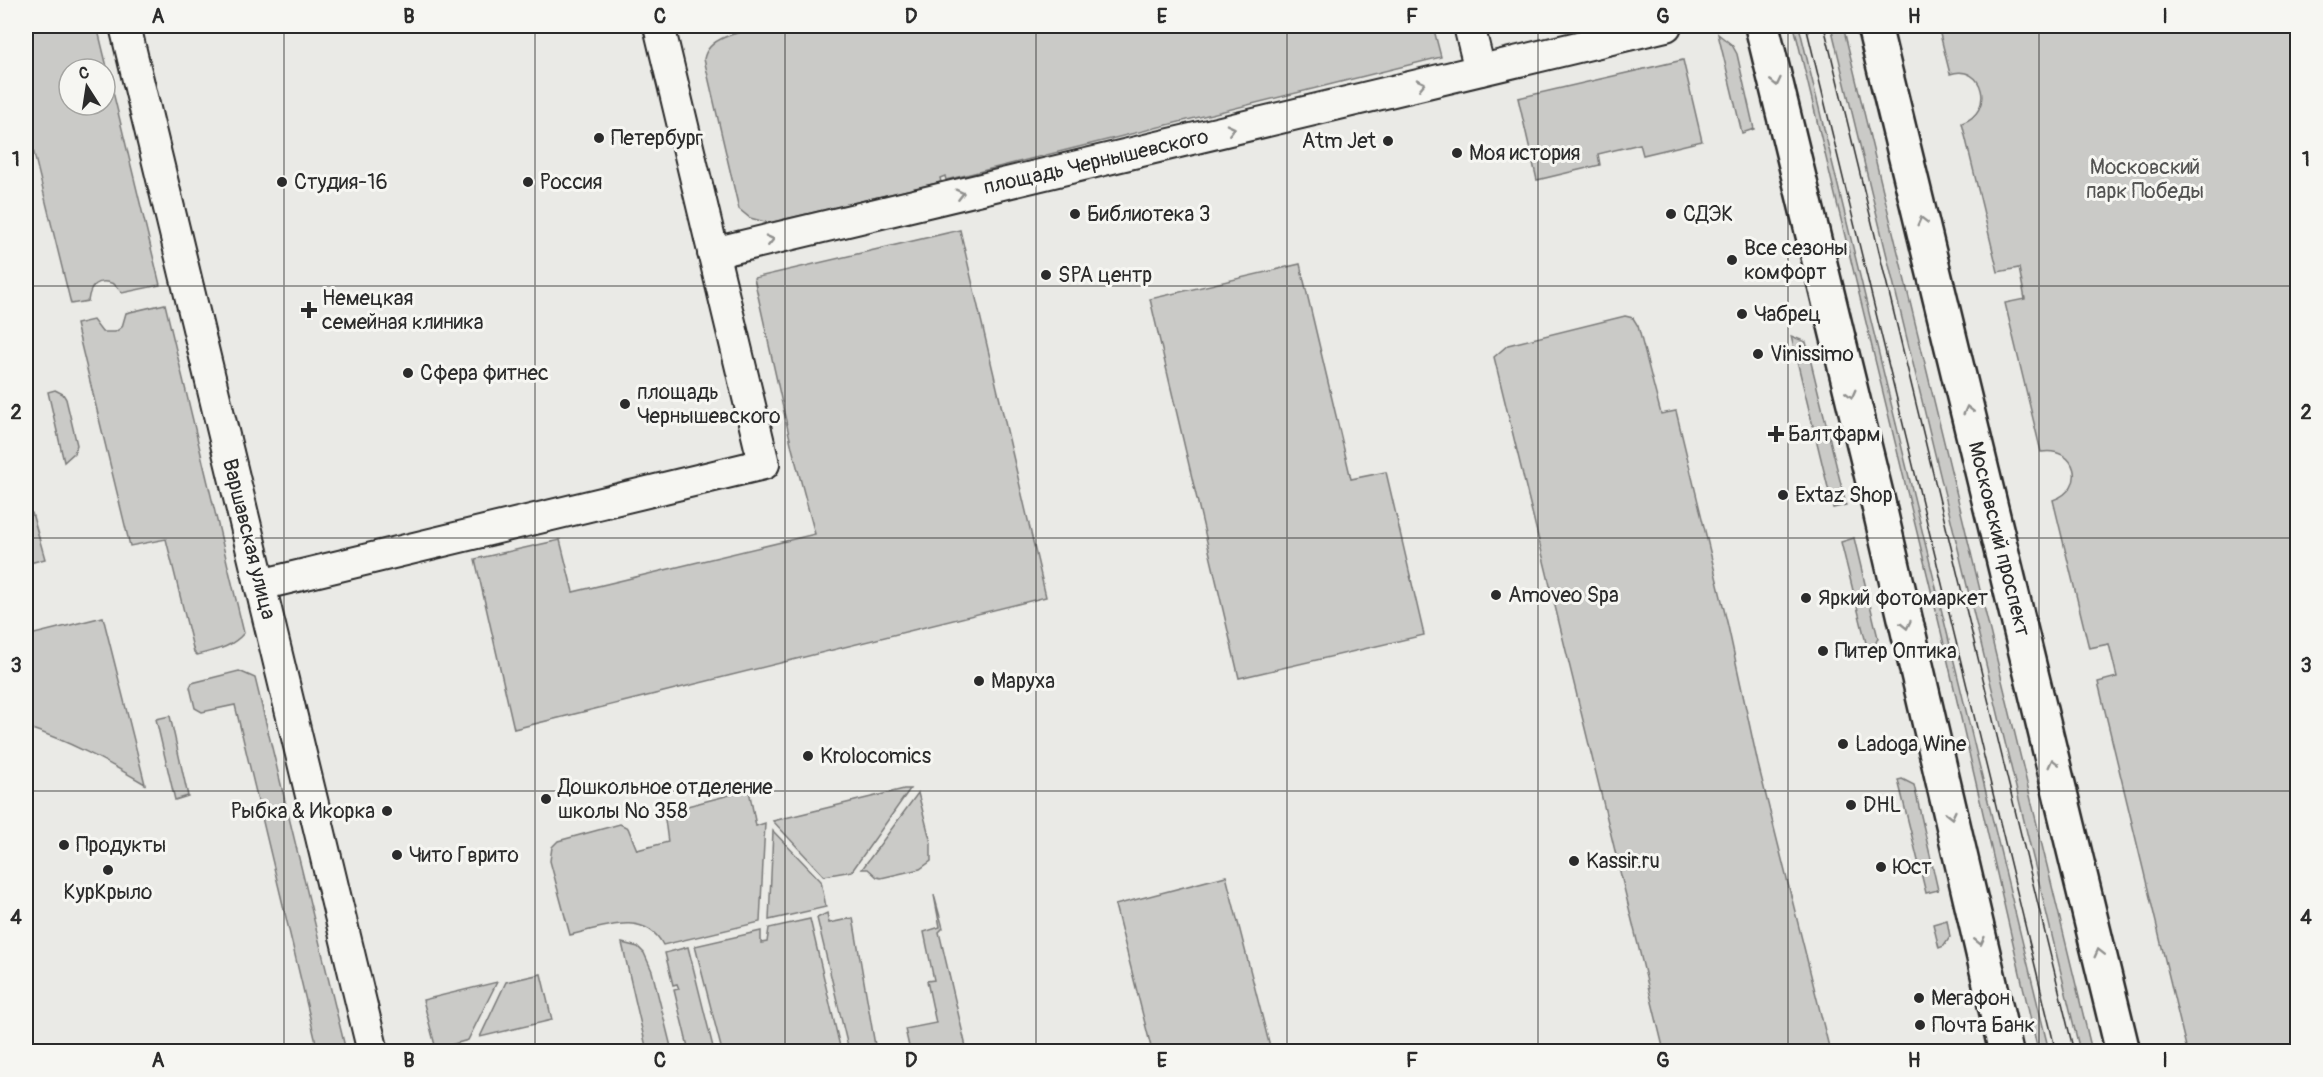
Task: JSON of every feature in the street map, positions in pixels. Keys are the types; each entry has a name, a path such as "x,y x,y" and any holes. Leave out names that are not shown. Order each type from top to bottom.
{"main road":[{"path":"1762,26 1878,502 2006,1052"},
{"name":"Московский проспект","path":"1874,26 2123,1052"}],"street":[{"name":"Варшавская улица","path":"125,26 373,1052"},
{"path":"1469,26 1479,70"},
{"name":"площадь Чернышевского","path":"713,254 1666,26"},
{"path":"260,585 764,464 713,254 667,27"}],"green space":[{"path":"26,26 97,26 105,57 57,57 57,117 117,117 117,108 160,285 122,293 114,284 103,282 93,287 88,301 71,304 26,121"},
{"path":"774,26 1433,26 1441,57 946,180 945,176 940,178 941,182 769,223 750,218 739,209 704,59 714,43 723,38"},
{"path":"1794,26 1799,26 2049,1051 2038,1051 1939,623"},
{"path":"1831,26 1843,26 2092,1051 2080,1051"},
{"name":"Московский парк Победы","path":"1938,26 2297,26 2298,1017 2293,1051 2187,1051 2098,682 2117,677 2109,644 2089,648 2053,500 2071,487 2074,469 2063,455 2041,452 2005,303 2025,299 2019,268 1998,272 1962,123 1979,109 1982,100 1981,90 1971,75 1962,72 1950,74"},
{"path":"1718,34 1732,45 1737,54 1754,129 1742,133"},
{"path":"1683,60 1702,141 1643,155 1640,144 1598,154 1600,165 1537,180 1518,98"},
{"path":"960,230 1046,597 514,729 475,559 560,540 573,592 815,534 792,448 754,278"},
{"path":"1300,264 1351,479 1386,472 1424,635 1239,678 1150,299"},
{"path":"165,304 244,633 228,645 197,655 194,652 166,539 130,546 76,324 93,320 102,332 115,332 122,327 126,313"},
{"path":"1625,316 1633,318 1638,326 1661,414 1676,411 1728,626 1758,764 1830,1051 1664,1051 1494,357 1508,345"},
{"path":"1791,336 1806,342 1846,505 1833,508"},
{"path":"55,390 63,394 66,399 77,445 74,453 64,462 48,392"},
{"path":"32,513 45,559 26,564 26,514"},
{"path":"1854,538 1878,638 1872,651 1868,651 1841,542"},
{"path":"103,617 145,784 87,752 26,727 26,636"},
{"path":"239,671 255,678 346,1051 318,1051 235,705 202,712 195,708 190,687 192,683"},
{"path":"170,716 188,796 175,800 156,719"},
{"path":"1902,779 1914,785 1938,890 1926,893 1898,780"},
{"path":"910,789 852,871 824,876 773,821"},
{"path":"749,790 756,826 765,823 760,922 663,945 655,934 645,927 634,924 608,926 570,935 550,861 552,847 558,841 620,824 628,828 637,850 668,842 664,812"},
{"path":"918,793 931,843 931,861 920,869 881,878 868,869 862,869"},
{"path":"773,831 821,881 826,907 769,920"},
{"path":"1226,876 1271,1051 1152,1051 1115,905"},
{"path":"934,895 943,928 939,932 967,1051 910,1051 905,1029 936,1023 927,981 934,980 924,932 940,927"},
{"path":"827,913 829,923 853,918 876,1051 849,1051 817,918"},
{"path":"810,919 841,1051 722,1051 695,946 761,931 761,943 767,942 769,928"},
{"path":"1947,920 1950,937 1944,946 1939,948 1933,924"},
{"path":"622,943 638,947 644,953 652,971 672,1051 647,1051"},
{"path":"688,947 714,1051 689,1051 674,990 679,989 677,984 673,985 665,953"},
{"path":"541,974 552,1020 480,1037 506,982"},
{"path":"497,982 468,1040 436,1049 423,1000"}],"tram line":[{"path":"1806,26 2056,1052"},
{"path":"1824,26 2074,1052"}],"place":[{"name":"Петербург","path":"599,138"},
{"name":"Atm Jet","path":"1388,141"},
{"name":"Моя история","path":"1457,153"},
{"name":"Студия-16","path":"282,182"},
{"name":"Россия","path":"528,182"},
{"name":"Библиотека 3","path":"1075,214"},
{"name":"СДЭК","path":"1671,214"},
{"name":"Все сезоны комфорт","path":"1732,260"},
{"name":"SPA центр","path":"1046,275"},
{"name":"Немецкая семейная клиника","path":"309,310"},
{"name":"Чабрец","path":"1742,314"},
{"name":"Vinissimo","path":"1758,354"},
{"name":"Сфера фитнес","path":"408,373"},
{"name":"площадь Чернышевского","path":"625,404"},
{"name":"Балтфарм","path":"1776,434"},
{"name":"Extaz Shop","path":"1783,495"},
{"name":"Amoveo Spa","path":"1496,595"},
{"name":"Яркий фотомаркет","path":"1806,598"},
{"name":"Питер Оптика","path":"1823,651"},
{"name":"Маруха","path":"979,681"},
{"name":"Ladoga Wine","path":"1843,744"},
{"name":"Krolocomics","path":"808,756"},
{"name":"Дошкольное отделение школы № 358","path":"546,799"},
{"name":"DHL","path":"1851,805"},
{"name":"Рыбка & Икорка","path":"387,811"},
{"name":"Продукты","path":"64,845"},
{"name":"Чито Гврито","path":"397,855"},
{"name":"Kassir.ru","path":"1574,861"},
{"name":"Юст","path":"1881,867"},
{"name":"КурКрыло","path":"108,870"},
{"name":"Мегафон","path":"1919,998"},
{"name":"Почта Банк","path":"1920,1025"}]}
